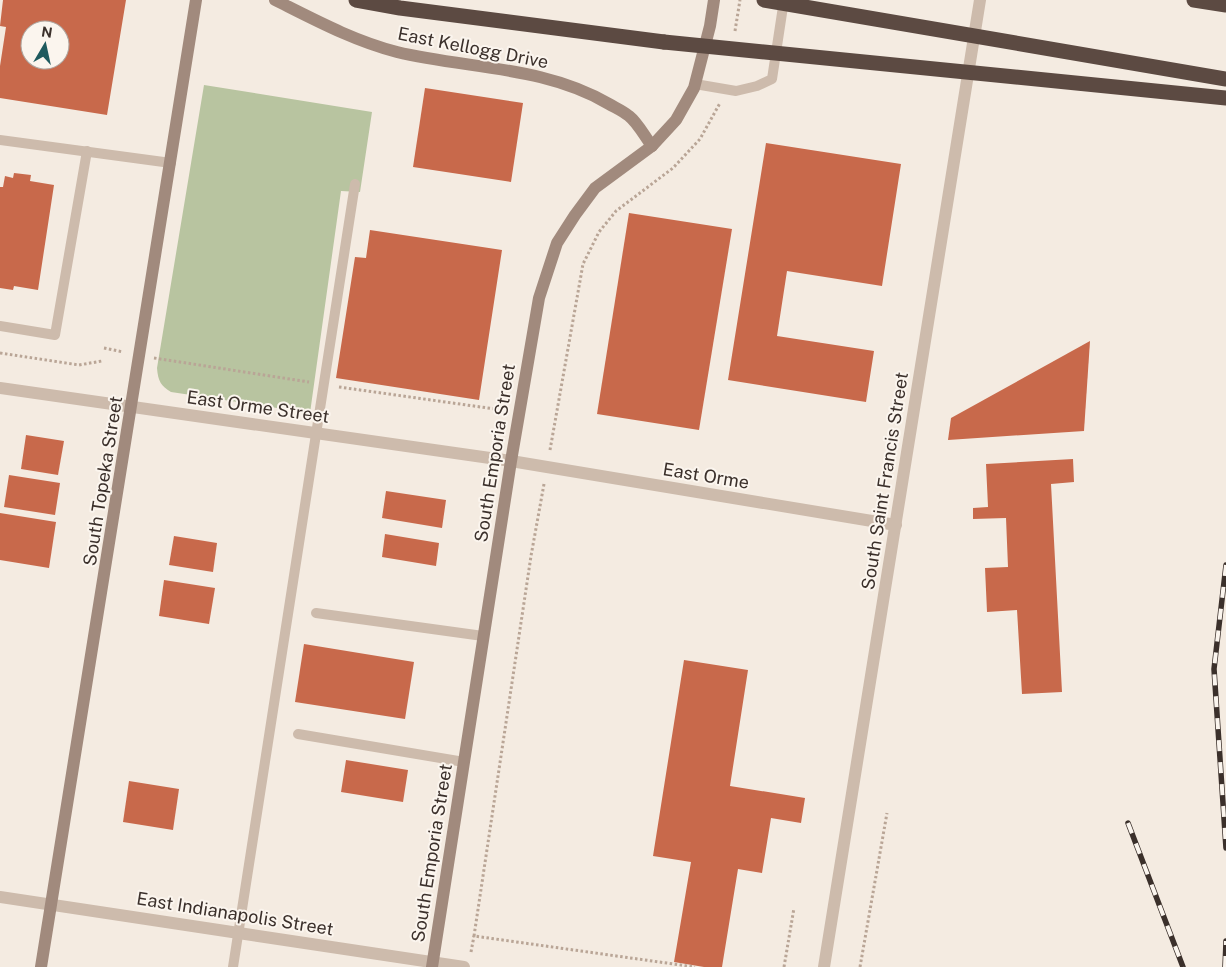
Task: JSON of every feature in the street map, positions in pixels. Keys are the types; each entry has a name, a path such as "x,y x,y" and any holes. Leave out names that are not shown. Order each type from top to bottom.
{"highway":[{"path":"356,0 410,9 664,42 1226,98"},
{"path":"764,0 1226,79"},
{"path":"1194,0 1226,5"}],"street":[{"name":"South Topeka Street","path":"42,967 133,406 196,0"},
{"name":"East Kellogg Drive","path":"275,0 338,31 370,44 424,58 510,70 558,82 594,95 630,116 652,146"},
{"name":"South Emporia Street","path":"432,964 511,461 539,298 557,244 595,188 652,146 676,120 695,84 710,26 714,0"},
{"name":"South Saint Francis Street","path":"824,967 980,0"},
{"name":"East Orme Street","path":"0,388 511,461"},
{"name":"East Orme","path":"511,461 896,525"},
{"name":"East Indianapolis Street","path":"0,898 51,904 432,964 464,967"}],"lane":[{"path":"695,84 736,91 757,86 772,79 784,0"},
{"path":"0,140 171,163"},
{"path":"0,326 55,335 87,151"},
{"path":"233,967 355,184"},
{"path":"316,613 484,636"},
{"path":"298,734 464,762"}],"path":[{"path":"734,35 740,0"},
{"path":"695,967 474,936 531,556 583,264 599,232 616,212 673,168 700,139 720,102 724,89"},
{"path":"0,353 79,365 102,361"},
{"path":"860,967 887,813"},
{"path":"784,967 794,908"}],"green space":[{"path":"204,85 372,112 360,192 341,191 310,413 171,392 159,380 157,368"}],"building":[{"path":"3,0 126,0 107,115 0,98 0,66 6,27 0,26"},
{"path":"425,88 523,103 511,182 413,167"},
{"path":"766,143 901,164 882,286 787,271 777,336 874,351 866,402 728,380"},
{"path":"14,173 31,175 30,181 54,185 38,290 14,286 13,290 0,288 0,187 3,187 5,176 13,178"},
{"path":"629,213 732,229 699,430 597,414"},
{"path":"370,230 502,250 479,400 336,378 355,257 366,258"},
{"path":"1090,341 1084,431 948,440 951,418"},
{"path":"26,435 64,441 58,475 21,469"},
{"path":"1073,459 1074,482 1051,484 1062,692 1022,694 1017,610 987,612 985,568 1008,567 1006,518 973,519 973,508 988,507 986,464"},
{"path":"9,475 60,483 55,515 4,507"},
{"path":"386,491 446,500 442,528 382,518"},
{"path":"0,513 56,522 49,568 0,560"},
{"path":"385,534 439,543 436,566 382,557"},
{"path":"174,536 217,543 213,572 169,565"},
{"path":"164,580 215,588 209,624 159,616"},
{"path":"304,644 414,662 405,719 295,702"},
{"path":"684,660 748,670 730,786 805,798 801,823 771,818 762,873 738,869 722,967 704,967 674,962 691,862 653,856"},
{"path":"346,760 408,770 403,802 341,792"},
{"path":"129,781 179,789 173,830 123,822"}],"railway":[{"path":"1226,565 1214,669 1226,848"},
{"path":"1128,823 1183,967"},
{"path":"1225,967 1226,941"}]}
